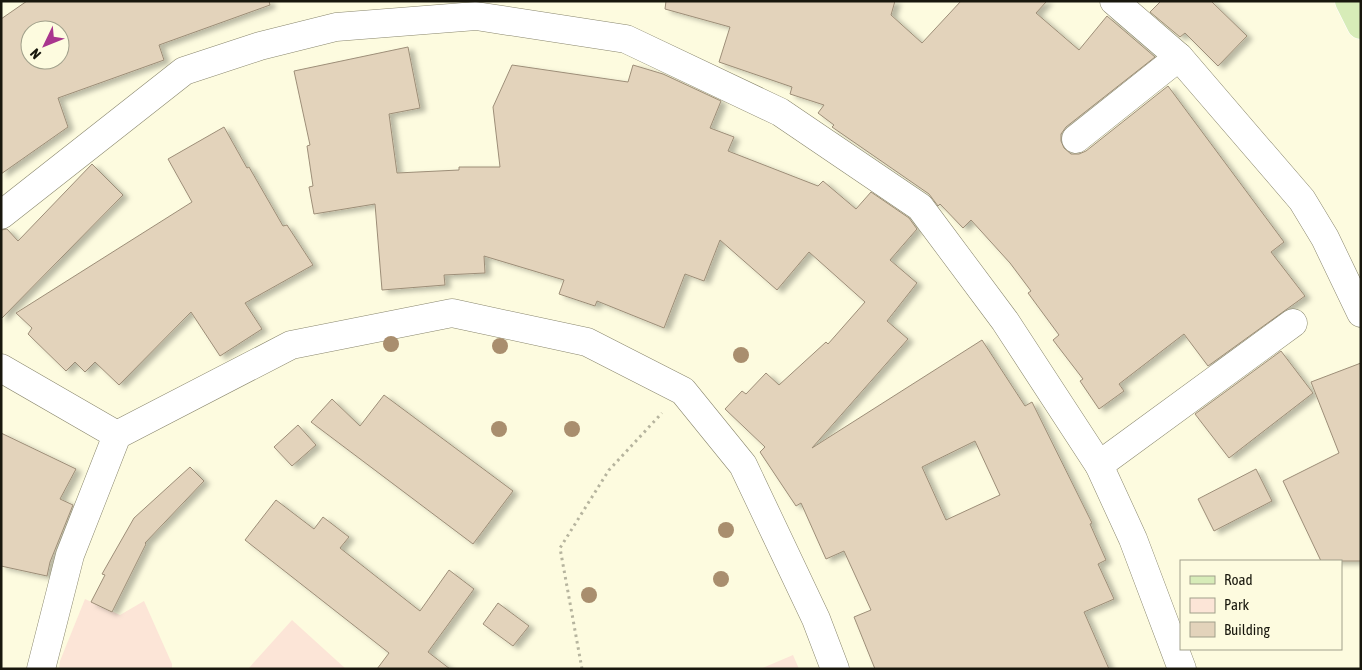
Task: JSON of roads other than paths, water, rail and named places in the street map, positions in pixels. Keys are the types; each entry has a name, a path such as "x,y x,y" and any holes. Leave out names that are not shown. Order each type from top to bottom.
{"main road":[{"path":"1349,1 1361,25"}],"street":[{"path":"1114,1 1179,57 1302,200 1325,238 1361,313"},
{"path":"1,215 184,71 260,46 336,27 476,16 626,39 780,112 920,207 1005,322 1099,465 1133,539 1182,669"},
{"path":"1076,139 1179,57"},
{"path":"42,669 70,554 117,435 290,346 452,313 587,342 683,391 743,465 816,619 835,669"},
{"path":"1099,465 1293,323"},
{"path":"1,368 117,435"}]}
